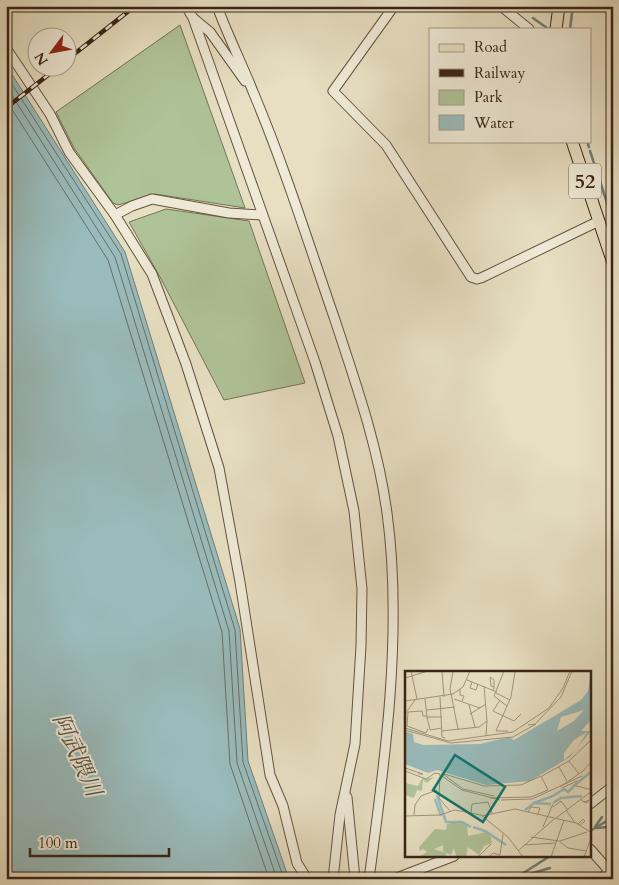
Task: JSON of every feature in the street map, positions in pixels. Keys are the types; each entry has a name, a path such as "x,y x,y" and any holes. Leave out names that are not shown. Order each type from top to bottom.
{"main road":[{"path":"556,28 560,6"},
{"name":"52","path":"572,142 613,263"}],"street":[{"path":"186,6 193,18 315,362 335,426 354,511 362,589 361,646 355,744 340,815 334,879"},
{"path":"394,6 333,91 386,145 470,277 481,278 599,220"},
{"path":"501,6 528,28"},
{"path":"220,9 255,95 293,198 369,424 388,515 394,619 384,760 369,879"},
{"path":"193,18 210,32 255,95"},
{"path":"6,48 50,114 69,152 115,215 152,274 186,364 219,468 240,582 270,775 283,806 297,863 307,879"},
{"path":"115,215 132,206 152,200 228,213 262,215"},
{"path":"592,802 613,786"},
{"path":"346,792 355,879"},
{"path":"592,851 611,873 600,879"},
{"path":"394,879 449,858"}],"green space":[{"path":"180,25 245,208 155,194 118,205 113,203 74,148 56,112"},
{"path":"166,209 249,221 305,383 224,400 129,222"}],"water":[{"name":"阿武隈川","path":"6,65 125,252 240,629 248,761 289,879 6,879"}],"waterway":[{"path":"570,28 573,6"},
{"path":"533,18 547,28"},
{"path":"587,142 589,147"},
{"path":"590,151 613,221"},
{"path":"595,827 602,817"},
{"path":"592,830 605,822"},
{"path":"596,828 608,827"},
{"path":"514,879 547,858"},
{"path":"516,878 550,868"}],"railway":[{"path":"78,51 135,6"},
{"path":"6,108 44,78"}]}
